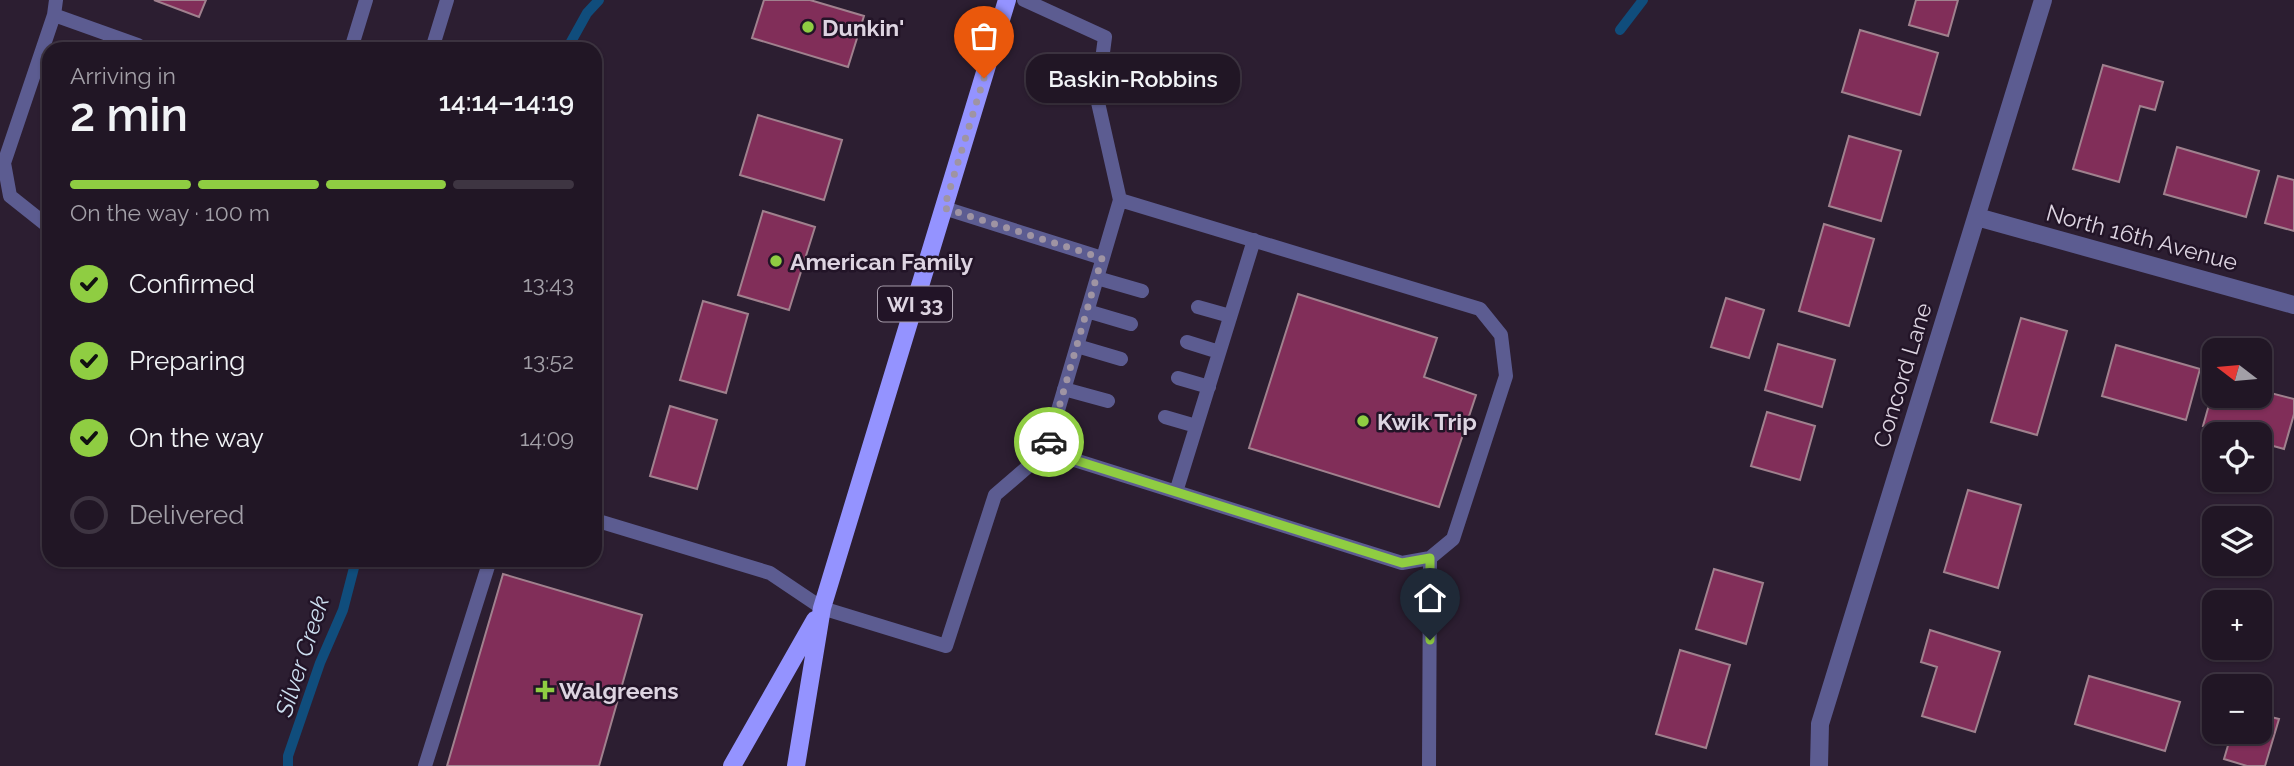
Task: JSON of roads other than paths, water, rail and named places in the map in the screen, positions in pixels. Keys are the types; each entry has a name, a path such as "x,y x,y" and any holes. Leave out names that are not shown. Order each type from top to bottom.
{"main road":[{"name":"WI 33","path":"796,766 822,608 1007,0"},
{"name":"WI 33","path":"732,766 822,608"}],"street":[{"name":"Concord Lane","path":"1819,766 1820,724 2043,0"},
{"name":"North 16th Avenue","path":"1977,217 2294,305"}],"lane":[{"path":"353,42 366,0"},
{"path":"434,42 447,0"},
{"path":"602,522 770,573 822,608 946,646 995,495 1046,451 1120,200 1097,98 1105,37 1024,0"},
{"path":"44,42 55,7 128,42"},
{"path":"42,47 4,163 10,195 42,221"},
{"path":"1046,451 1402,563 1430,558 1453,539 1506,376 1501,335 1480,309 1120,200"},
{"path":"944,208 1102,258"},
{"path":"1176,492 1254,240"},
{"path":"1097,278 1142,291"},
{"path":"1198,307 1230,316"},
{"path":"1087,311 1131,324"},
{"path":"1187,342 1219,352"},
{"path":"1077,346 1121,359"},
{"path":"1178,378 1209,387"},
{"path":"1064,388 1108,401"},
{"path":"1165,417 1196,426"},
{"path":"1429,766 1430,558"},
{"path":"425,766 489,567"}],"waterway":[{"name":"Silver Creek","path":"571,42 587,13 599,0"},
{"name":"Silver Creek","path":"1620,30 1643,0"},
{"name":"Silver Creek","path":"288,766 288,756 320,663 343,610 354,567"}],"place":[{"name":"Dunkin'","path":"808,27"},
{"name":"Baskin-Robbins","path":"984,78"},
{"name":"American Family","path":"776,261"},
{"name":"Kwik Trip","path":"1363,421"},
{"name":"Walgreens","path":"545,690"}]}
